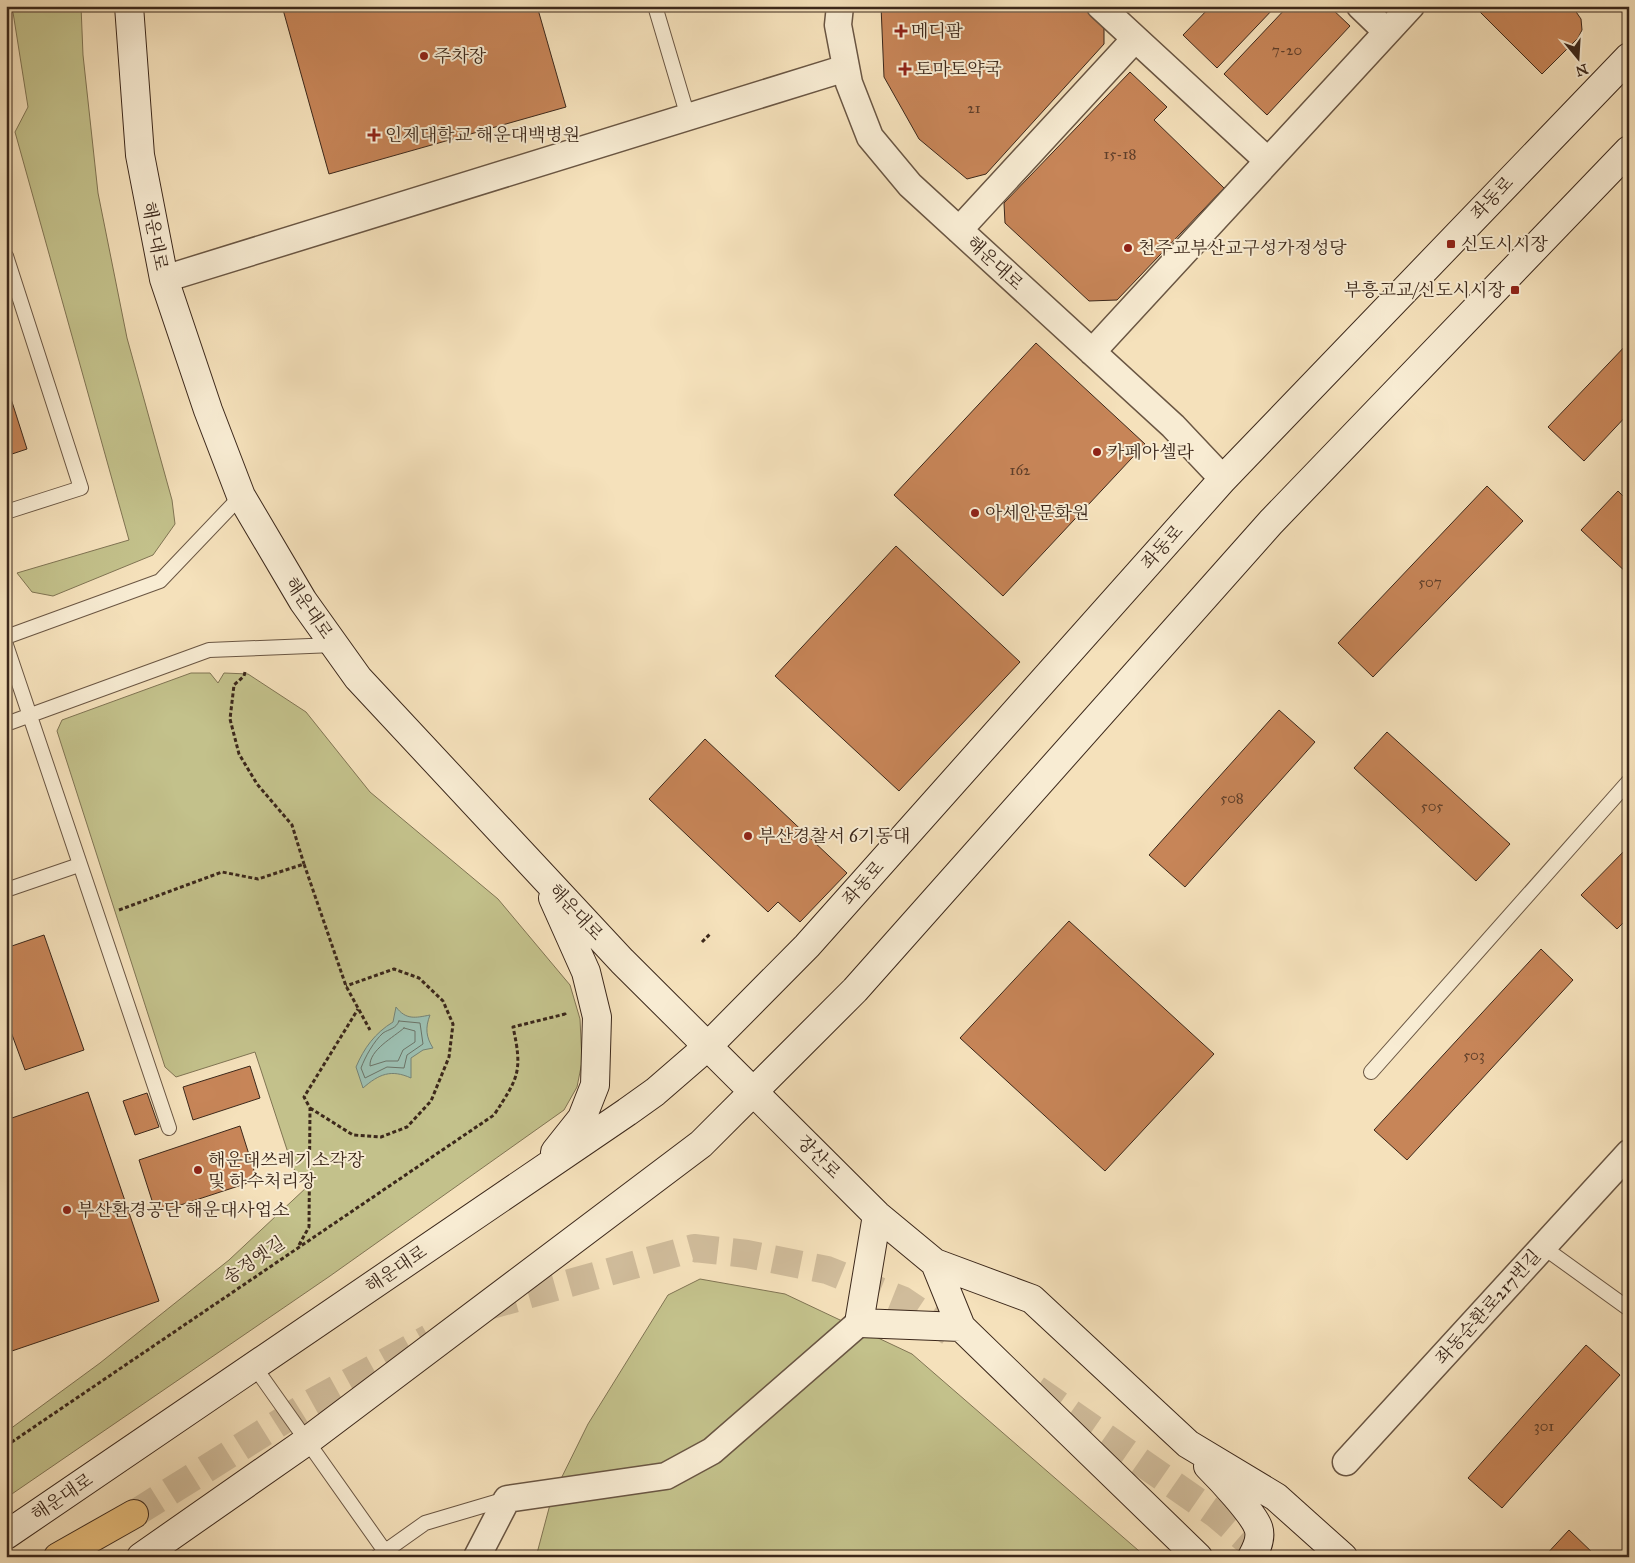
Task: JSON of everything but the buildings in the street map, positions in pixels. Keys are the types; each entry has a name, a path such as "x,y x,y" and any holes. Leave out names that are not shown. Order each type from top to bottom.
{"highway":[{"path":"58,1557 134,1514 81,1557"}],"main road":[{"name":"해운대로","path":"6,1535 655,1092 706,1046 622,960 358,678 303,602 241,496 208,410 164,279 140,155 129,6"},
{"name":"좌동로","path":"706,1046 807,946 1223,479 1629,57"},
{"path":"141,1557 307,1441 701,1144 855,990 1271,522 1629,150"},
{"path":"538,1173 582,1118 595,1085 597,1017 586,972 543,876"},
{"name":"장산로","path":"706,1046 877,1215 935,1263"},
{"path":"877,1215 859,1323 961,1327"},
{"path":"935,1263 961,1327 1198,1557"},
{"path":"935,1263 1032,1299 1188,1444 1226,1484 1259,1528 1259,1545 1252,1557"},
{"path":"1188,1444 1276,1497 1343,1557"}],"street":[{"name":"해운대로","path":"840,6 838,25 849,83 870,137 910,185 1173,426 1223,479"},
{"path":"1100,6 1268,161"},
{"path":"1360,6 1387,32"},
{"path":"1092,352 1411,6"},
{"path":"959,230 1136,38"},
{"path":"164,279 846,68"},
{"name":"좌동순환로217번길","path":"1346,1462 1629,1153"},
{"path":"477,1557 507,1499 666,1476 712,1451 859,1323"}],"lane":[{"path":"655,6 688,117"},
{"path":"6,256 81,488 6,512"},
{"path":"6,637 160,581 241,496"},
{"path":"6,645 169,1128"},
{"path":"6,724 209,650 334,645"},
{"path":"1371,1072 1629,781"},
{"path":"6,890 79,865"},
{"path":"1543,1247 1629,1309"},
{"path":"254,1366 307,1441 381,1554 425,1522 507,1499"}],"path":[{"path":"249,648 244,676 234,685 230,719 239,754 257,784 292,825 346,986 370,1030"},
{"path":"97,919 222,872 258,879 304,864"},
{"path":"702,942 711,933"},
{"path":"346,986 394,969 419,978 443,1001 453,1024 449,1057 431,1100 407,1126 381,1137 353,1135 310,1108 304,1098 358,1009"},
{"name":"송정옛길","path":"6,1446 494,1115 514,1083 520,1056 513,1028 565,1014 566,1021"},
{"path":"299,1246 309,1227 310,1108"}],"shaded area":[{"path":"12,6 81,6 83,55 98,193 127,338 172,500 175,524 153,555 53,596 32,592 17,573 129,540 15,132 28,107"},
{"path":"191,673 210,673 218,683 224,673 248,674 306,712 370,792 498,899 570,985 580,1019 582,1062 577,1087 564,1110 330,1276 6,1498 6,1432 100,1363 229,1260 308,1186 293,1168 255,1052 176,1077 165,1067 57,731 62,720"},
{"path":"700,1279 785,1294 912,1354 1146,1557 536,1557 552,1497 588,1424 668,1295"}],"water":[{"path":"396,1007 403,1014 411,1017 430,1015 427,1032 433,1048 423,1050 411,1058 411,1078 404,1075 386,1074 374,1079 363,1088 356,1067 371,1042 393,1022"}],"tunnel":[{"path":"488,1306 694,1248 747,1254 827,1270 902,1300 950,1332"},
{"path":"134,1514 311,1403 429,1338"},
{"path":"1036,1389 1217,1515 1266,1557"}],"place":[{"name":"메디팜","path":"901,31"},
{"name":"주차장","path":"424,56"},
{"name":"토마토약국","path":"905,69"},
{"name":"인제대학교 해운대백병원","path":"374,135"},
{"name":"신도시시장","path":"1451,244"},
{"name":"천주교부산교구성가정성당","path":"1128,248"},
{"name":"부흥고교/신도시시장","path":"1515,290"},
{"name":"카페아셀라","path":"1097,452"},
{"name":"아세안문화원","path":"975,513"},
{"name":"부산경찰서 6기동대","path":"748,836"},
{"name":"해운대쓰레기소각장 및 하수처리장","path":"198,1170"},
{"name":"부산환경공단 해운대사업소","path":"67,1210"}]}
